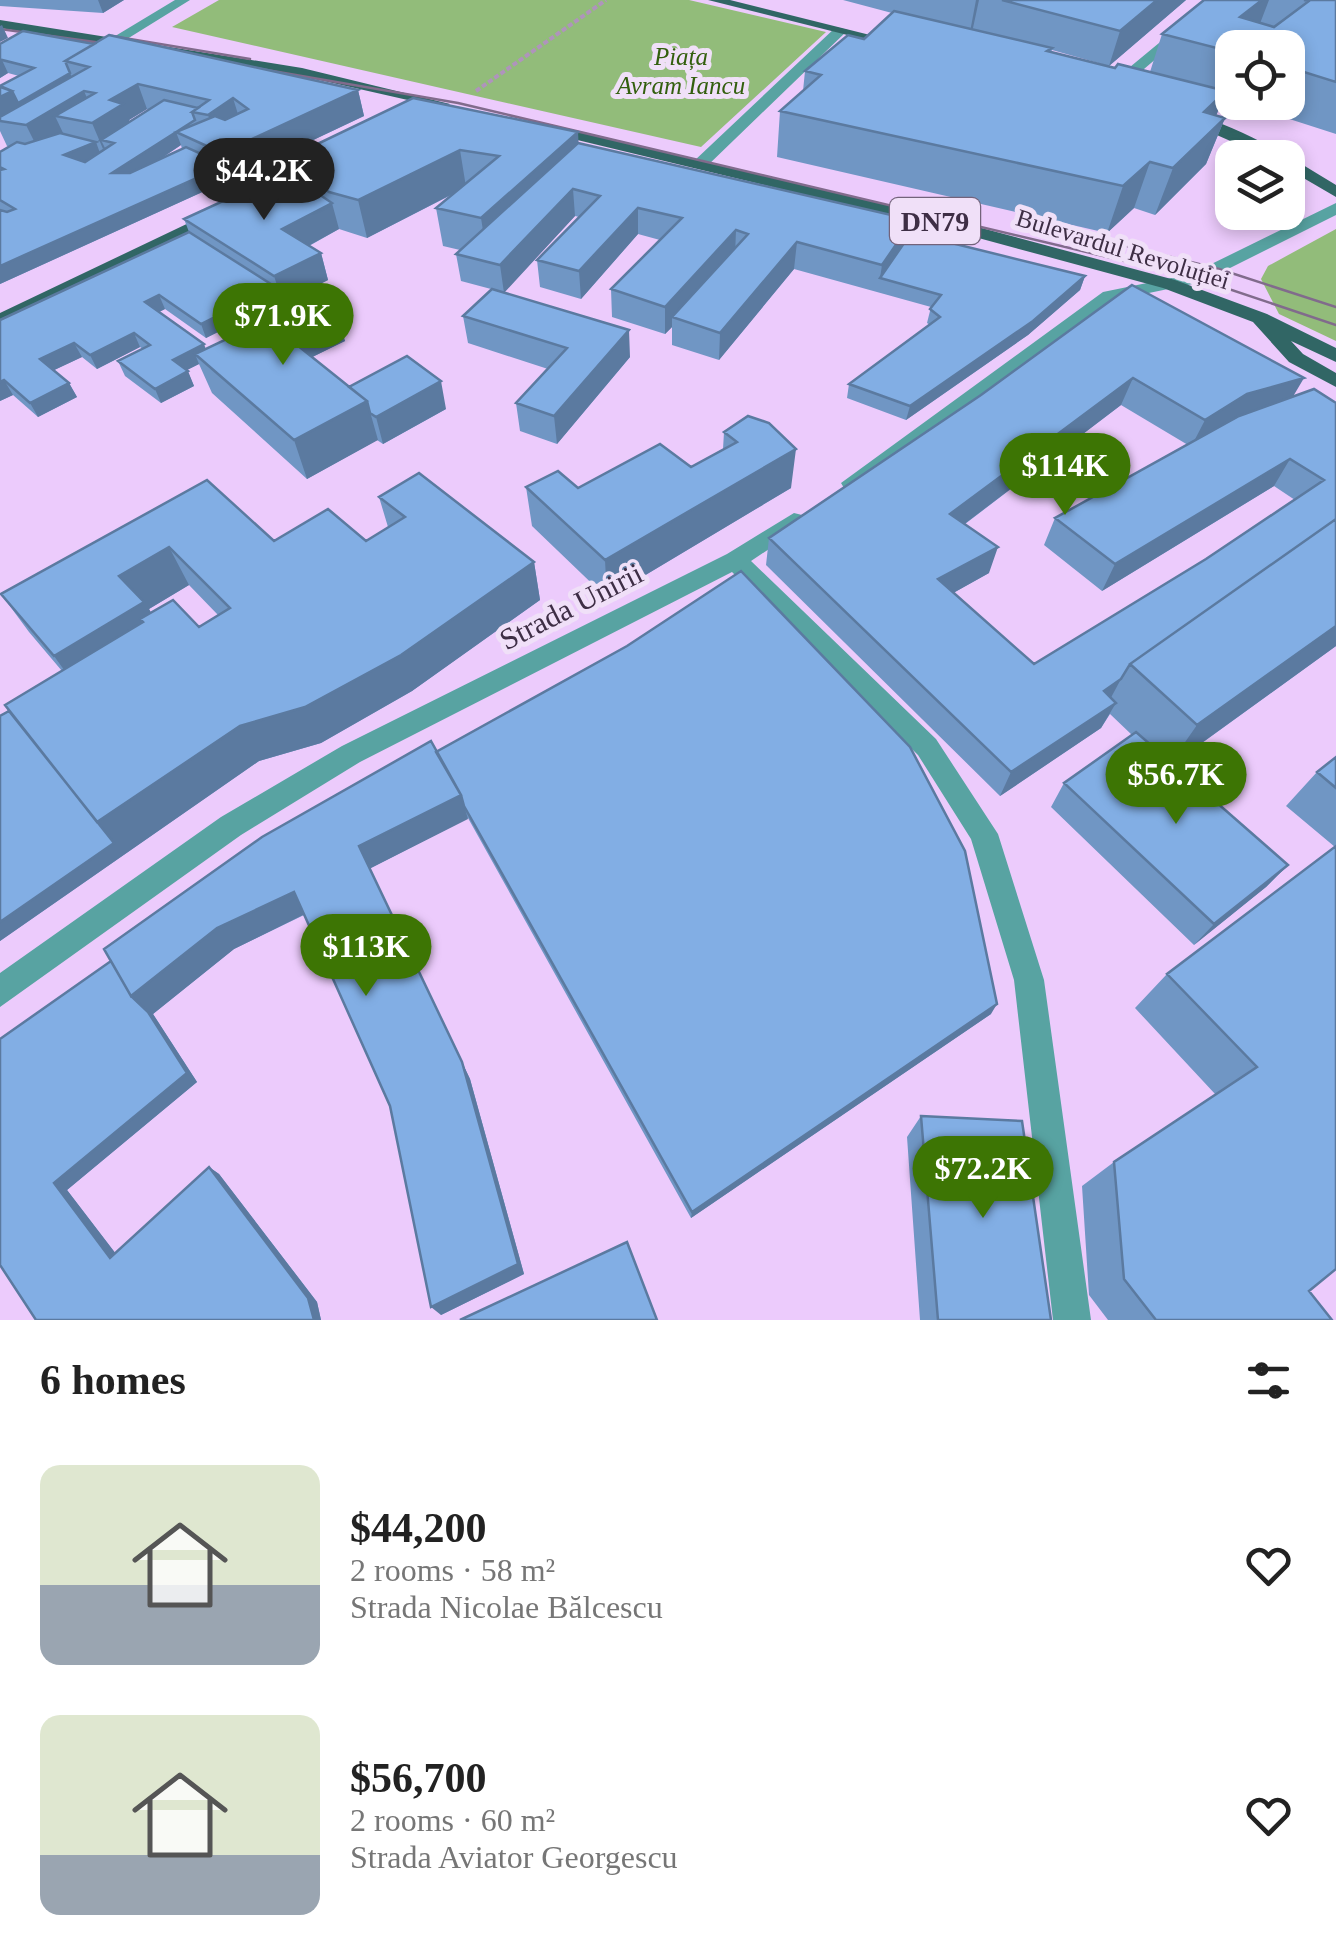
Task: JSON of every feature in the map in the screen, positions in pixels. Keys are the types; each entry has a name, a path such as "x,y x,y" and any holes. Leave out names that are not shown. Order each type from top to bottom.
{"main road":[{"path":"714,0 917,48"},
{"path":"0,24 302,72 426,107 453,106"},
{"path":"1089,88 1125,98"},
{"path":"1178,114 1249,140"},
{"name":"DN79","path":"529,124 699,165"},
{"name":"Bulevardul Revoluției","path":"699,165 1061,253 1169,284 1260,318 1296,358 1336,381"},
{"path":"1305,173 1336,192"},
{"path":"0,320 229,208"},
{"path":"1260,318 1336,356"}],"street":[{"path":"114,41 184,0"},
{"path":"1108,92 1218,0"},
{"path":"18,39 36,29"},
{"path":"699,165 841,30"},
{"path":"838,492 1109,296 1219,269 1336,208"},
{"name":"Strada Unirii","path":"0,992 231,826 351,754 735,560 808,512"},
{"path":"735,560 928,747 984,834 1029,980 1072,1320"}],"path":[{"path":"453,106 606,0"}],"green space":[{"name":"Piața Avram Iancu","path":"219,0 689,0 826,32 701,147 172,27"},
{"path":"1336,229 1336,341 1279,314 1261,279 1268,266"}],"building":[{"path":"1002,0 1157,0 1120,31"},
{"path":"1204,0 1262,0 1240,17 1274,27 1309,1 1304,0 1336,0 1336,82 1305,72 1305,30 1215,30 1215,48 1162,34"},
{"path":"894,11 1052,48 1047,51 1115,68 1118,64 1215,88 1215,102 1204,112 1215,115 1215,120 1223,120 1173,168 1150,162 1123,186 780,111 821,75 805,71 848,35 864,39"},
{"path":"23,31 94,44 65,61 70,73 18,103 12,91 0,86 34,68 0,62 0,44"},
{"path":"109,35 358,90 222,153 176,132 215,116 225,120 248,109 233,98 208,115 192,112 209,100 138,84 110,100 123,104 92,123 55,116 95,93 84,91 26,125 0,121 0,117 89,67 65,61"},
{"path":"413,98 578,132 481,218 436,208 499,156 460,150 358,200 329,192 282,161"},
{"path":"164,100 198,108 192,112 195,120 112,173 130,173 186,147 226,165 0,266 0,210 15,209 0,200 0,170 4,169 0,167 0,152 17,142 25,144 60,133 96,142 64,155 85,162 114,143 101,140"},
{"path":"578,143 913,220 882,265 797,242 720,333 672,317 748,234 736,230 665,307 611,289 682,218 638,208 579,271 537,260 600,196 573,189 500,265 456,254"},
{"path":"286,172 332,203 282,229 321,253 274,276 184,219"},
{"path":"189,232 285,293 260,304 263,313 248,320 231,309 201,324 159,295 145,302 204,344 173,360 188,371 155,389 118,361 150,345 134,333 90,355 74,343 40,359 69,383 30,403 4,380 0,382 0,320"},
{"path":"911,233 1085,276 1033,321 910,406 849,384 940,317 930,309 941,295 880,278"},
{"path":"308,282 335,302 277,329 367,401 294,440 195,354 275,316 260,304"},
{"path":"1132,285 1304,378 1247,394 1205,420 1133,378 950,514 998,547 938,579 1034,664 1206,559 1324,480 1290,459 1115,564 1055,518 1239,416 1314,389 1336,403 1336,519 1130,664 1121,679 1104,691 1116,703 1011,772 769,538 981,395"},
{"path":"492,289 629,330 554,416 516,403 567,348 463,316"},
{"path":"407,356 441,381 376,417 370,413 367,401 349,387"},
{"path":"748,416 769,423 796,449 605,560 526,487 558,471 578,488 660,444 691,467 737,442 724,432"},
{"path":"419,473 534,562 401,655 305,707 240,726 97,822 5,705 173,600 199,627 230,608 169,547 119,576 144,602 54,656 1,594 207,480 274,541 328,509 366,541 405,517 379,497"},
{"path":"1336,519 1336,626 1197,725 1130,664"},
{"path":"741,571 910,747 965,851 997,1004 692,1212 436,752 627,646"},
{"path":"9,711 114,843 0,922 0,716"},
{"path":"1136,732 1288,865 1214,924 1064,783"},
{"path":"431,741 461,795 359,846 462,1062 518,1264 431,1307 390,1106 294,892 217,928 131,996 104,949 262,837"},
{"path":"1336,757 1336,788 1317,772"},
{"path":"1336,846 1336,1269 1309,1291 1332,1320 1156,1320 1124,1279 1114,1162 1257,1067 1167,974"},
{"path":"111,961 131,996 148,1012 187,1073 54,1183 110,1258 209,1167 308,1298 314,1320 36,1320 0,1265 0,1039"},
{"path":"921,1116 1022,1121 1051,1320 938,1320"},
{"path":"627,1242 657,1320 460,1320"}],"tram line":[{"path":"0,29 124,46"},
{"path":"112,36 250,59"},
{"path":"232,64 458,103 1196,278 1336,325"},
{"path":"1115,243 1219,269 1336,307"}]}
